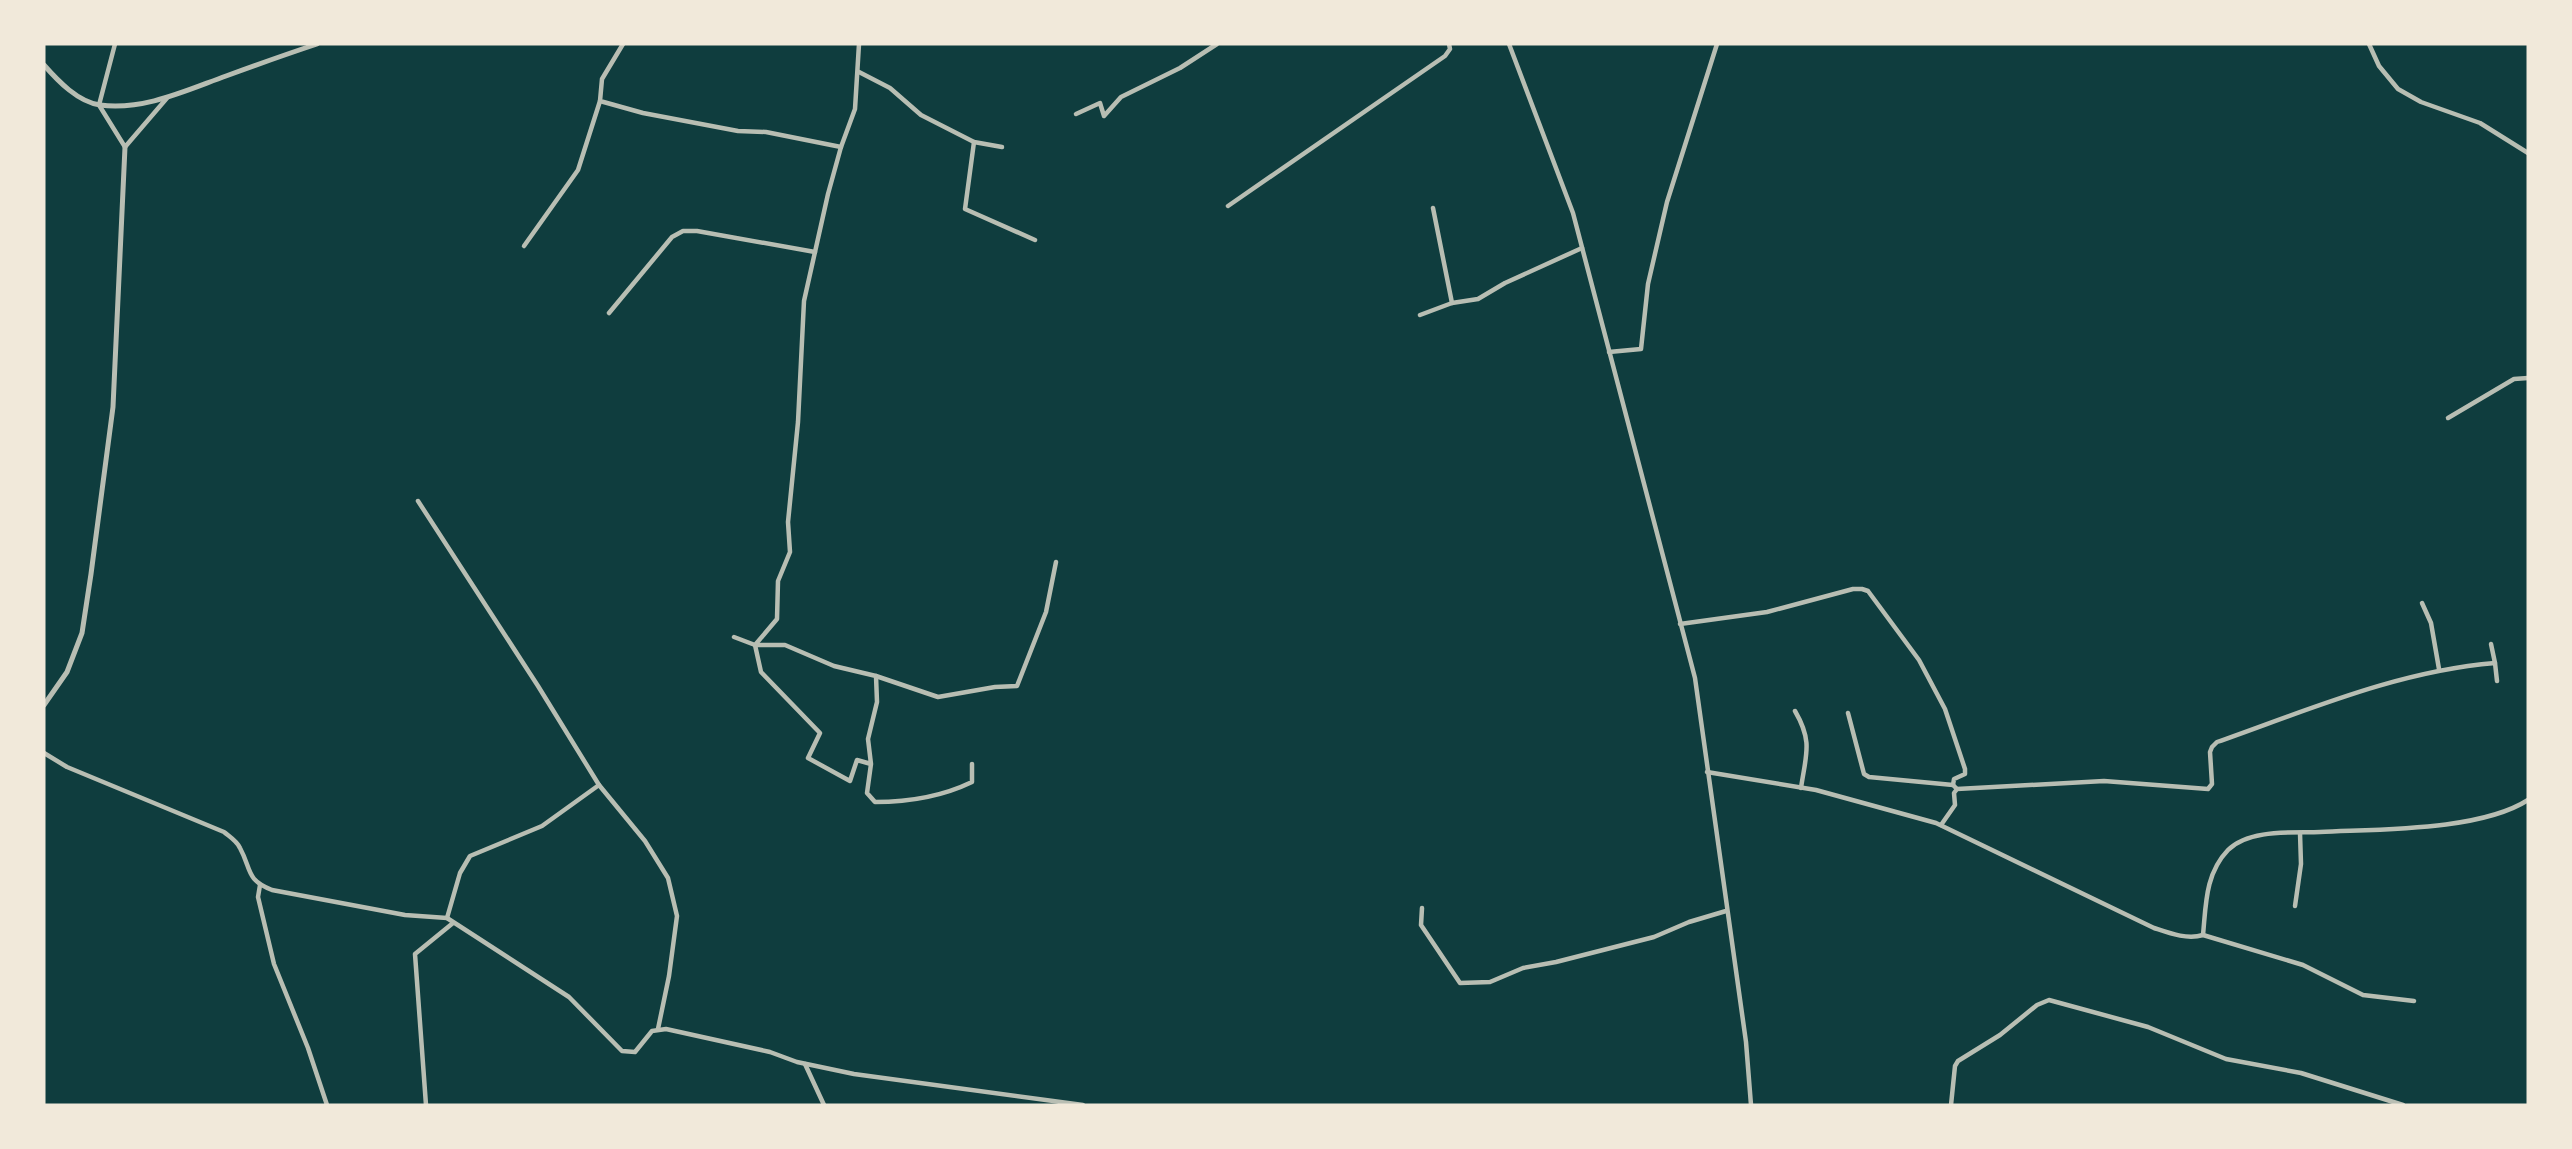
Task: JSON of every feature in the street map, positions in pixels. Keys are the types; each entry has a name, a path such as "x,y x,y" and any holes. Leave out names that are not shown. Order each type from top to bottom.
{"street":[{"path":"44,705 68,672 82,633 113,407 125,147 99,105 115,44"},
{"path":"44,65 66,87 99,105 134,104 167,97 317,44"},
{"path":"524,246 578,170 600,101 602,79 623,44"},
{"path":"755,645 777,619 778,581 790,552 788,522 798,422 804,301 841,147 855,109 859,44"},
{"path":"1076,114 1100,103 1104,116 1121,97 1180,68 1217,44"},
{"path":"1228,206 1445,56 1450,49 1449,44"},
{"path":"1508,44 1573,213 1695,678 1746,1042 1751,1105"},
{"path":"1609,352 1641,349 1648,284 1667,202 1717,44"},
{"path":"2369,44 2379,66 2398,89 2421,102 2480,123 2528,153"},
{"path":"859,72 890,88 921,115 974,142 1002,147"},
{"path":"125,147 167,97"},
{"path":"600,101 643,113 841,147"},
{"path":"974,142 965,209 1035,240"},
{"path":"1433,208 1452,303"},
{"path":"609,313 672,237 683,231 697,231 815,252"},
{"path":"1420,315 1452,303 1478,299 1505,283 1582,248"},
{"path":"2448,418 2514,379 2528,378"},
{"path":"418,501 599,785 645,841 668,878 677,916 659,1029"},
{"path":"734,637 755,645 785,645 834,666 876,676 938,697 1017,686 1046,612 1056,562"},
{"path":"1680,624 1768,612 1853,589 1868,591 1919,660 1945,709 1965,769 1965,774 1954,779 1955,804 1941,825"},
{"path":"2422,603 2431,623 2439,669"},
{"path":"2490,644 2497,681"},
{"path":"755,645 761,672 820,733 808,758 850,781 857,760 871,764"},
{"path":"1848,713 1864,774 1869,777 1955,787 2104,781 2208,789 2212,784 2210,752 2217,743 2378,684 2439,669 2495,663"},
{"path":"876,676 877,702 868,739 871,764 867,793 875,802 906,802 954,791 972,782 972,764"},
{"path":"1795,711 1805,727 1808,741 1801,788"},
{"path":"44,753 67,767 224,832 239,846 253,880 260,886 404,915 447,918 569,997 622,1051 635,1052 652,1031 659,1029 770,1052 804,1063 914,1084 1083,1105"},
{"path":"1707,772 1801,788 1878,806 1941,825 2154,928 2183,936 2203,935 2303,965 2362,995 2414,1001"},
{"path":"447,918 460,873 470,856 542,826 599,785"},
{"path":"2203,935 2209,879 2229,849 2260,834 2415,827 2493,817 2528,800"},
{"path":"2295,906 2301,864 2300,832"},
{"path":"260,886 258,897 274,964 308,1048 327,1105"},
{"path":"1422,908 1421,925 1460,983 1490,982 1523,968 1654,937 1689,922 1726,911"},
{"path":"426,1105 415,954 432,943 453,923"},
{"path":"1951,1105 1955,1066 1958,1061 2000,1035 2037,1005 2049,1000 2148,1027 2226,1059 2301,1073 2403,1105"},
{"path":"804,1063 824,1105"}]}
